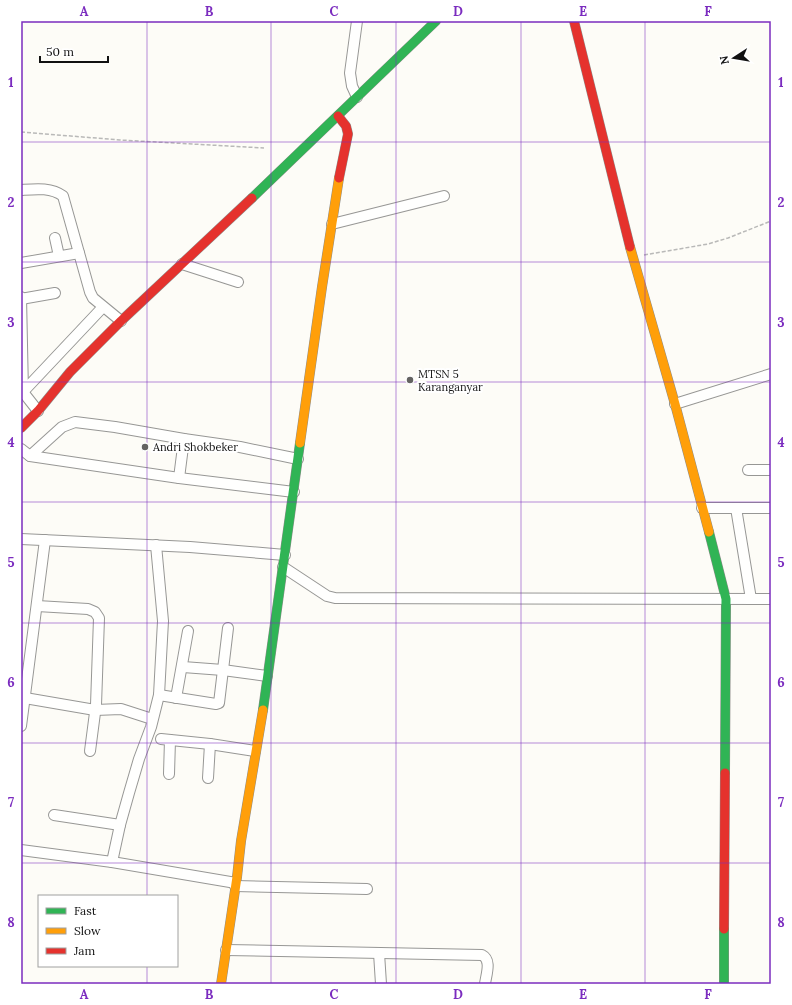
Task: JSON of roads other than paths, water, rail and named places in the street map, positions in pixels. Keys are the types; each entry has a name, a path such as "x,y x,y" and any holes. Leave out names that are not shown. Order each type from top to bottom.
{"main road":[{"path":"21,428 28,399 70,372 119,320 182,264 436,21"},
{"path":"574,21 633,257 675,404 726,599 724,984"},
{"path":"221,984 285,555 332,224 348,132 347,126 338,116"}],"street":[{"path":"357,21 350,73 352,86 357,97"},
{"path":"21,190 52,190 63,196 90,292 93,298 119,320"},
{"path":"332,224 444,196"},
{"path":"55,238 59,256"},
{"path":"21,263 79,253"},
{"path":"182,264 238,282"},
{"path":"28,399 21,298 55,293"},
{"path":"28,399 104,307"},
{"path":"675,404 771,374"},
{"path":"30,456 62,427 75,422 240,447 298,459"},
{"path":"179,478 184,439"},
{"path":"21,449 30,456 179,478 294,492"},
{"path":"748,470 771,470"},
{"path":"702,508 771,508"},
{"path":"736,508 751,599"},
{"path":"21,539 156,545 285,555"},
{"path":"21,726 45,540"},
{"path":"112,862 120,825 138,759 151,727 159,695 163,616 156,545"},
{"path":"283,567 327,596 335,598 771,599"},
{"path":"37,606 88,608 100,618 96,710 90,751"},
{"path":"159,695 218,704 228,628"},
{"path":"176,698 183,667 188,631"},
{"path":"183,667 223,670 267,676"},
{"path":"25,698 96,710 120,709 152,719"},
{"path":"169,774 166,740 210,744 255,751"},
{"path":"208,778 210,744"},
{"path":"54,815 120,825"},
{"path":"21,850 112,862 236,885 367,889"},
{"path":"226,950 482,955 486,958 488,963 485,984"},
{"path":"379,954 381,984"}],"place":[{"name":"MTSN 5 Karanganyar","path":"410,380"},
{"name":"Andri Shokbeker","path":"145,447"}]}
